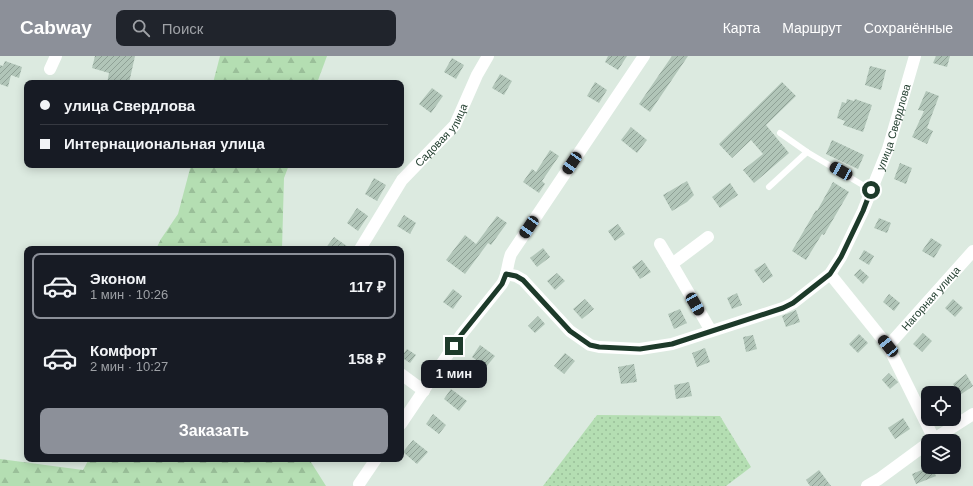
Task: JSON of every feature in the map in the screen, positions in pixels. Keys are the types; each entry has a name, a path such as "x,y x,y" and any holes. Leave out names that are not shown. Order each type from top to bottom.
{"street":[{"path":"50,69 56,56"},
{"name":"Садовая улица","path":"362,246 402,180 455,125 477,75 488,56"},
{"path":"404,420 461,335 502,284 511,254 644,56"},
{"name":"улица Свердлова","path":"506,274 516,276 523,280 570,331 590,345 599,347 640,349 672,344 783,308 793,303 830,274 841,257 863,211 888,149 915,56"},
{"path":"672,264 708,237"},
{"path":"660,244 711,331"},
{"name":"Нагорная улица","path":"888,346 973,251"},
{"path":"830,274 888,346 928,434"},
{"path":"404,376 424,391"},
{"path":"942,434 973,414"},
{"path":"867,486 881,483 921,449"},
{"path":"359,484 374,462"}],"lane":[{"path":"780,133 807,152 871,190"},
{"path":"769,187 807,152"}],"green space":[{"path":"220,56 327,56 318,80 214,80"},
{"path":"190,168 288,168 284,178 282,246 158,246 178,214"},
{"path":"597,415 720,416 751,467 726,486 543,486"},
{"path":"0,459 83,470 87,462 311,462 326,486 0,486"}],"building":[{"path":"95,56 135,56 130,80 108,80 109,73 92,68"},
{"path":"608,56 627,56 618,70 605,62"},
{"path":"672,56 688,56 650,112 639,104"},
{"path":"936,56 950,56 947,67 933,63"},
{"path":"452,58 464,65 456,79 444,72"},
{"path":"5,61 22,67 19,78 11,75 8,87 0,84 0,65 3,66"},
{"path":"870,66 886,70 881,90 865,85"},
{"path":"500,74 512,81 504,95 492,88"},
{"path":"595,82 607,90 599,103 587,96"},
{"path":"782,82 796,96 766,125 789,153 754,183 743,170 763,154 751,140 732,158 719,144"},
{"path":"432,88 443,96 431,113 419,104"},
{"path":"926,91 939,96 927,128 933,131 927,144 912,137 924,111 918,110"},
{"path":"847,99 854,101 855,99 872,105 863,132 843,125 845,121 837,118 842,102 846,103"},
{"path":"631,127 647,140 637,153 621,140"},
{"path":"832,140 864,155 858,169 826,154"},
{"path":"550,150 559,156 542,181 545,184 539,193 523,182 532,169 536,172"},
{"path":"900,163 912,168 906,184 894,179"},
{"path":"374,178 386,185 377,201 365,194"},
{"path":"687,181 694,195 687,202 672,211 663,195"},
{"path":"833,182 849,192 824,235 822,234 806,260 792,251"},
{"path":"730,183 738,195 720,208 712,197"},
{"path":"357,208 368,216 358,231 347,223"},
{"path":"404,215 416,223 410,234 397,226"},
{"path":"497,216 507,223 491,245 488,243 465,274 446,260 465,235 476,244"},
{"path":"879,218 891,223 887,233 874,228"},
{"path":"618,224 625,234 615,241 608,231"},
{"path":"334,237 347,246 327,246"},
{"path":"931,238 942,245 934,258 922,251"},
{"path":"543,248 550,257 537,267 530,258"},
{"path":"864,250 874,256 869,265 859,259"},
{"path":"642,260 651,272 640,279 632,267"},
{"path":"765,263 773,276 763,283 754,270"},
{"path":"860,269 869,277 863,284 854,275"},
{"path":"557,273 565,281 555,290 547,281"},
{"path":"453,289 462,296 453,309 443,302"},
{"path":"737,293 742,305 732,309 727,298"},
{"path":"889,294 900,303 894,311 883,302"},
{"path":"585,299 594,309 582,319 573,309"},
{"path":"953,299 963,308 955,317 945,308"},
{"path":"680,309 687,323 674,329 668,314"},
{"path":"796,310 800,322 786,327 782,316"},
{"path":"538,316 545,324 535,333 528,326"},
{"path":"923,333 932,341 922,352 913,344"},
{"path":"859,334 868,343 858,353 849,344"},
{"path":"753,335 757,349 746,352 743,337"},
{"path":"480,345 495,356 486,367 472,357"},
{"path":"705,348 710,362 697,367 692,353"},
{"path":"407,349 416,355 410,363 404,359 404,353"},
{"path":"565,353 575,361 564,374 554,366"},
{"path":"634,364 637,382 621,384 618,367"},
{"path":"889,373 898,382 890,389 882,380"},
{"path":"966,374 973,386 961,394 961,386 954,386 953,384"},
{"path":"689,382 692,396 676,399 674,385"},
{"path":"451,389 467,401 459,411 444,399"},
{"path":"433,414 446,425 439,434 426,424"},
{"path":"903,418 910,429 895,439 888,428"},
{"path":"413,440 428,452 417,464 404,453"},
{"path":"819,470 831,486 810,486 806,480"},
{"path":"921,470 921,474 935,474 936,476 916,484 912,474"}],"route":[{"path":"454,346 502,284 506,274 516,276 523,280 570,331 590,345 599,347 640,349 672,344 783,308 793,303 830,274 841,257 863,211 871,190"}]}
